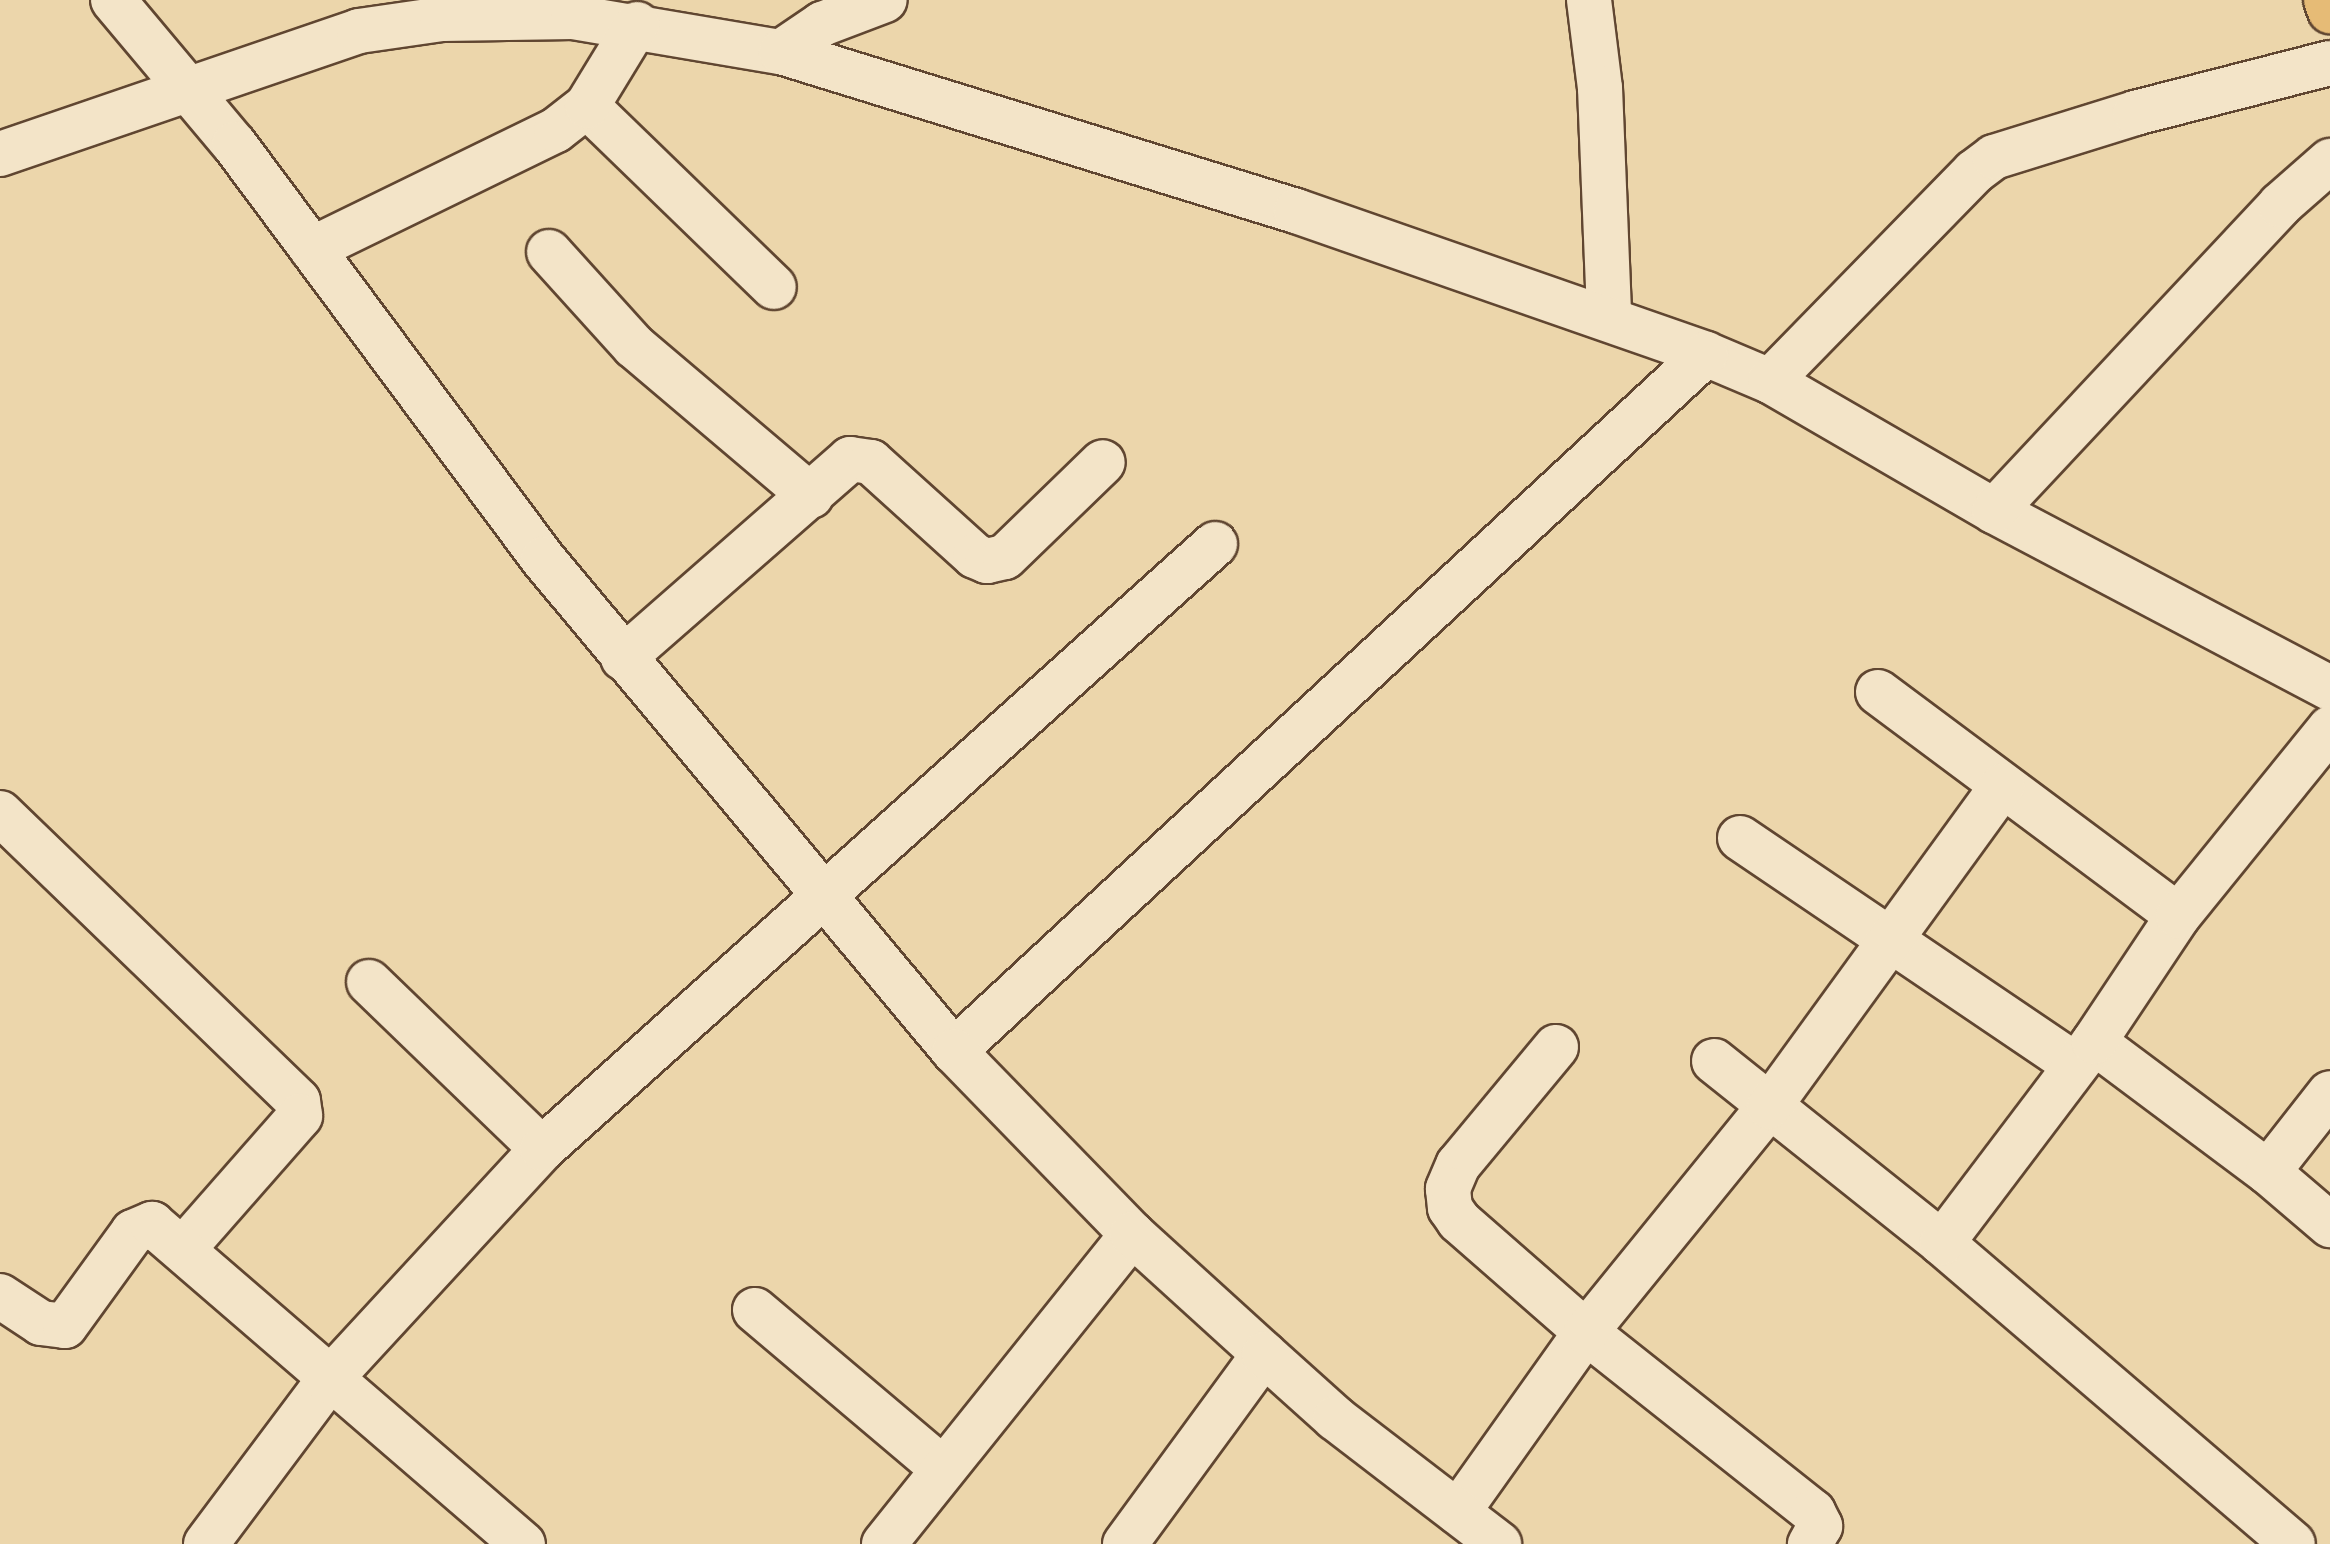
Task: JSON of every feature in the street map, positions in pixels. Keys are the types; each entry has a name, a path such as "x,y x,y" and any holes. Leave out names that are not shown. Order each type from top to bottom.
{"main road":[{"path":"2326,0 2330,11"}],"street":[{"path":"113,0 188,89 623,658 954,1051 1132,1234 1264,1354 1335,1418 1499,1544"},
{"path":"781,52 822,24 885,0"},
{"path":"1589,0 1600,88 1609,317"},
{"path":"0,154 359,31 414,23 509,16 637,24 781,52 1296,211 1609,317 1706,354 1770,381 1994,511 2330,688"},
{"path":"312,249 556,130 587,106 637,24"},
{"path":"1770,381 1974,172 1994,157 2135,113 2330,63"},
{"path":"587,106 774,287"},
{"path":"1994,511 2280,205 2330,161"},
{"path":"549,252 634,346 811,496"},
{"path":"954,1051 1706,354"},
{"path":"623,658 850,459 871,462 975,556 987,561 1005,557 1103,462"},
{"path":"206,1544 328,1381 542,1149 823,892 1215,544"},
{"path":"1878,692 2178,916"},
{"path":"1942,1243 2085,1053 2178,916 2330,728"},
{"path":"1458,1512 1586,1332 1769,1107 2002,786"},
{"path":"0,813 298,1101 300,1116 184,1248"},
{"path":"1740,838 1893,938 2085,1053 2268,1172 2330,1225"},
{"path":"369,982 542,1149"},
{"path":"1556,1047 1458,1165 1448,1189 1459,1221 1586,1332 1813,1512 1820,1526 1810,1544"},
{"path":"1714,1061 1942,1243 2293,1544"},
{"path":"2268,1172 2330,1093"},
{"path":"0,1296 41,1323 65,1326 142,1225 152,1224 184,1248 328,1381 523,1544"},
{"path":"884,1544 941,1467 1132,1234"},
{"path":"755,1310 941,1467"},
{"path":"1125,1544 1264,1354"}]}
